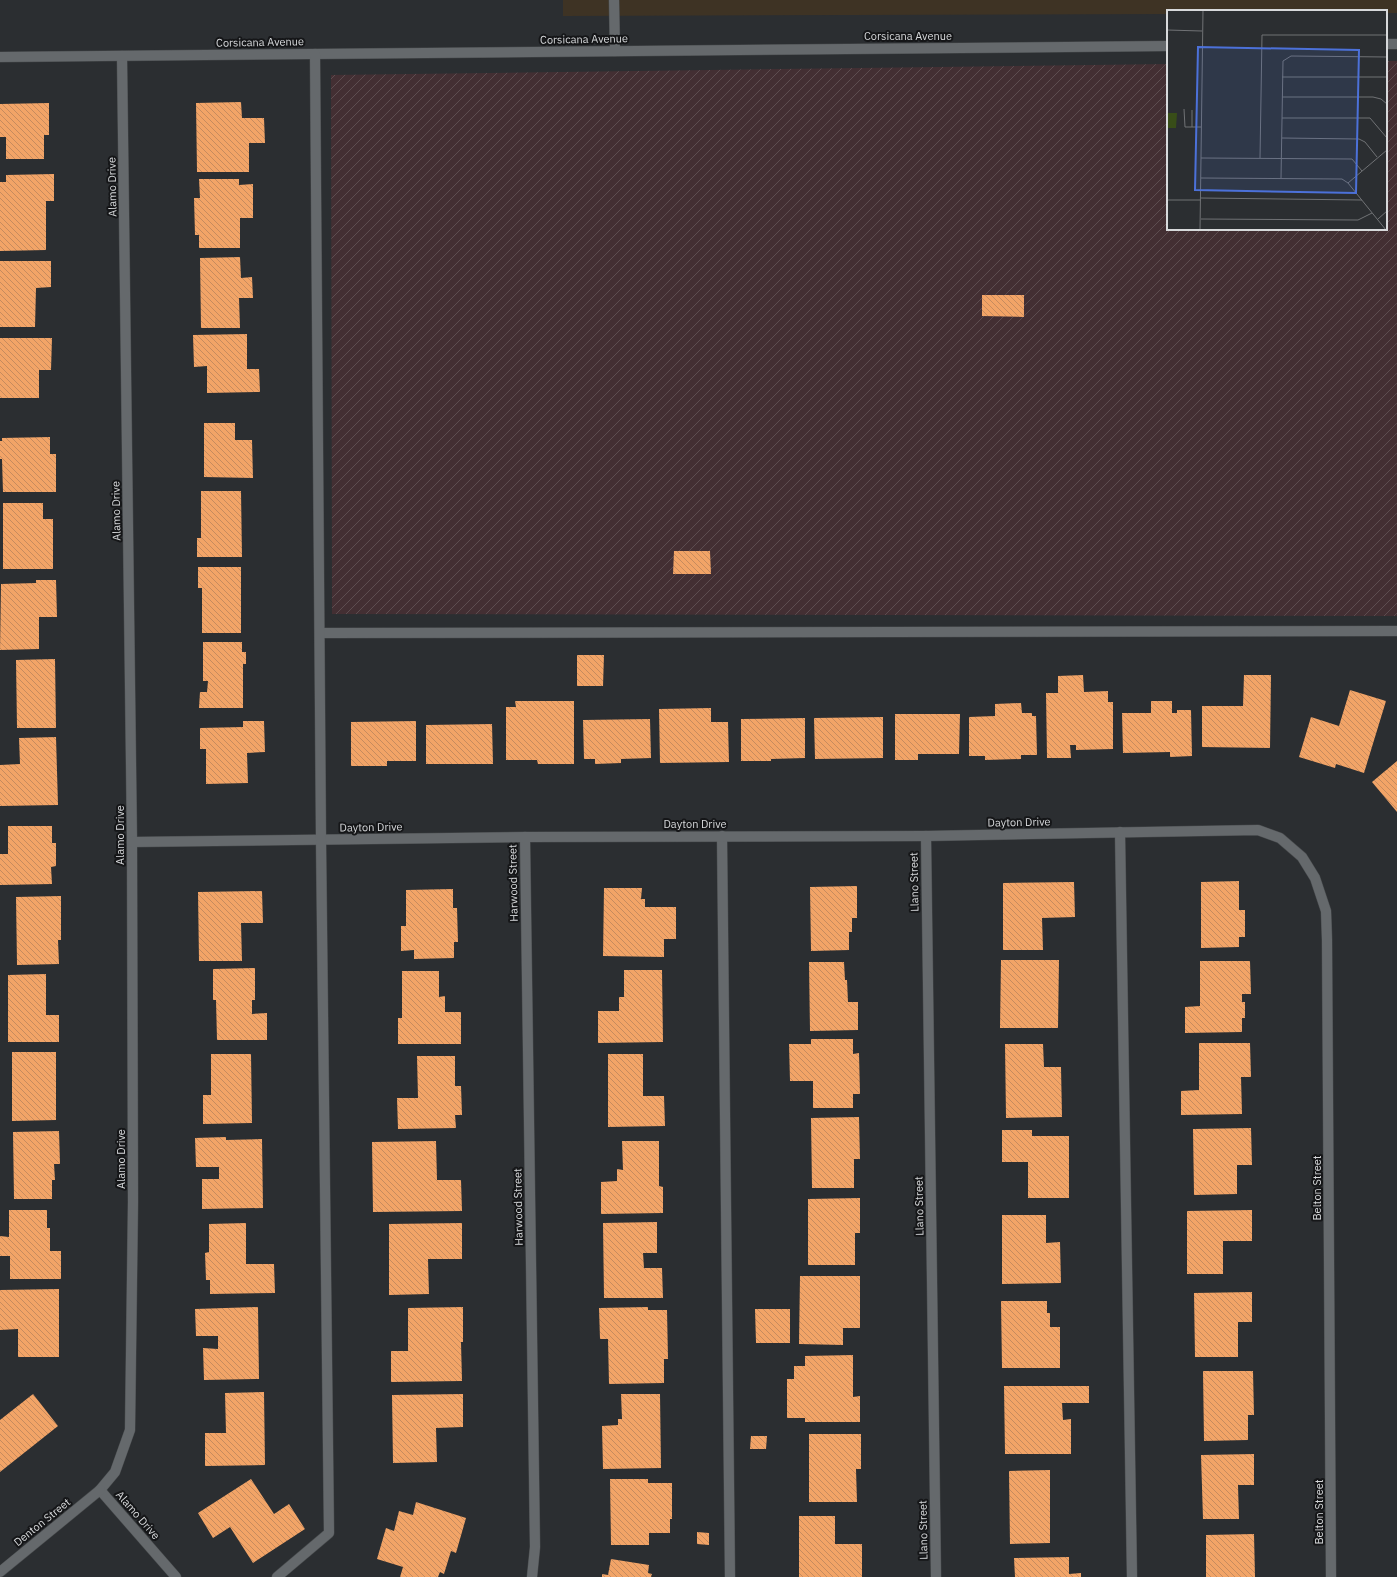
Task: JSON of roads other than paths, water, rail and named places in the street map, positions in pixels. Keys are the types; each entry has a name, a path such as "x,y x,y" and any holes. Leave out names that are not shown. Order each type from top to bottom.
{"street":[{"path":"614,0 615,51"},
{"name":"Corsicana Avenue","path":"0,56 1167,46"},
{"path":"277,1577 329,1533 321,840 315,54"},
{"name":"Alamo Drive","path":"122,56 132,842 133,1202 130,1430 116,1472 100,1490 176,1577"},
{"path":"320,633 1397,631"},
{"name":"Dayton Drive","path":"132,842 524,837 926,836 1258,830"},
{"name":"Belton Street","path":"1258,830 1280,838 1302,857 1315,878 1326,911 1328,948 1331,1577"},
{"path":"1120,832 1132,1577"},
{"path":"722,836 730,1577"},
{"name":"Llano Street","path":"926,836 936,1577"},
{"name":"Harwood Street","path":"524,837 534,1546 532,1577"},
{"name":"Denton Street","path":"0,1572 100,1490"}]}
